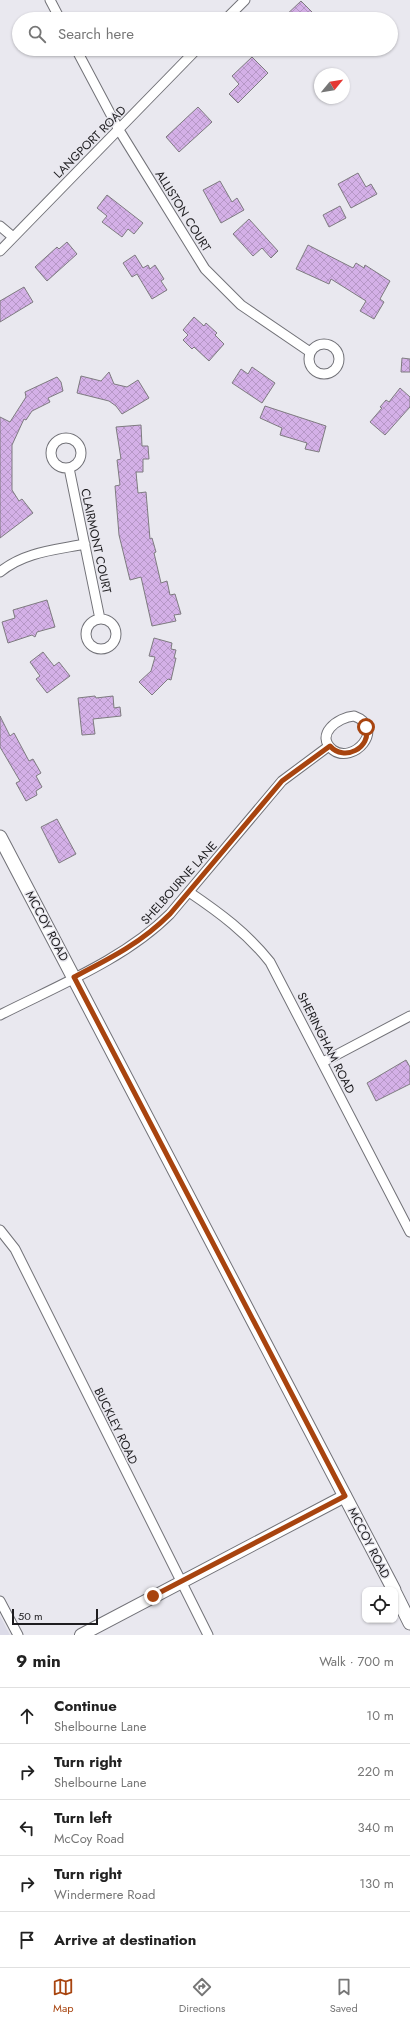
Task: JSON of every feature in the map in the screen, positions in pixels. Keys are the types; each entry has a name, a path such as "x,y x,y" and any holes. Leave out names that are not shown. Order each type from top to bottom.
{"main road":[{"name":"MCCOY ROAD","path":"1,841 74,977 392,1587"},
{"name":"MCCOY ROAD","path":"398,1599 410,1623"}],"street":[{"path":"50,0 56,12"},
{"path":"233,12 245,0"},
{"name":"ALLISTON COURT","path":"80,56 119,130 205,269 241,305 310,352"},
{"name":"LANGPORT ROAD","path":"0,251 190,56"},
{"path":"0,226 13,237"},
{"name":"CLAIRMONT COURT","path":"69,468 100,619"},
{"path":"0,572 22,558 85,544"},
{"path":"348,716 354,716 359,718 366,727 367,737 361,746 344,754 338,753 330,746 327,741 328,730 335,722 348,716"},
{"name":"SHELBOURNE LANE","path":"0,1015 74,977 142,939 170,914 282,781 330,746"},
{"name":"SHERINGHAM ROAD","path":"189,892 234,924 261,951 279,979 409,1227"},
{"path":"322,1062 410,1016"},
{"name":"BUCKLEY ROAD","path":"0,1230 15,1249 180,1582 208,1635"},
{"path":"81,1635 345,1496"},
{"path":"0,1601 18,1635"}],"shaded area":[{"path":"0,1616 10,1635 0,1635"}],"building":[{"path":"301,1 312,12 289,12"},
{"path":"252,57 268,73 238,103 229,94 239,84 232,76"},
{"path":"198,107 212,122 179,152 166,137"},
{"path":"358,173 366,187 371,184 377,194 351,208 338,184"},
{"path":"220,181 232,202 237,198 244,210 221,223 203,190"},
{"path":"107,195 143,223 134,234 128,229 122,237 102,222 107,216 97,208"},
{"path":"340,206 346,218 329,227 323,215"},
{"path":"249,219 278,251 271,258 262,248 253,256 233,234"},
{"path":"67,242 77,254 47,281 35,267 57,247 59,249"},
{"path":"308,245 353,268 356,263 364,268 365,265 390,281 380,299 384,302 374,319 360,311 366,301 331,279 329,284 296,269"},
{"path":"135,255 143,268 148,265 150,269 155,265 164,279 161,281 167,290 152,299 137,274 132,277 123,263"},
{"path":"24,287 33,302 0,322 0,301"},
{"path":"194,317 204,326 206,323 217,333 215,335 224,344 209,361 194,347 192,349 183,340 188,335 183,330"},
{"path":"402,358 410,359 410,372 401,372"},
{"path":"252,367 275,383 262,403 232,383 241,369 248,374"},
{"path":"109,372 114,384 127,387 138,380 149,398 122,414 116,406 109,401 77,393 81,376 101,381"},
{"path":"57,377 61,382 63,391 48,398 50,402 32,411 26,420 24,419 12,445 12,490 19,501 22,499 33,513 0,538 0,417 10,422 26,397 25,392"},
{"path":"400,388 410,397 410,407 385,435 370,422 382,408 380,407 386,400 389,402"},
{"path":"265,406 326,426 319,452 305,449 307,443 280,435 282,428 260,418"},
{"path":"141,425 142,446 148,446 149,459 143,459 143,472 136,472 138,493 146,492 150,539 152,538 156,552 154,553 161,583 167,581 170,595 175,594 181,614 174,615 176,621 152,626 141,577 130,580 119,535 115,486 120,485 117,460 121,459 116,427"},
{"path":"47,600 55,627 37,632 35,637 32,635 8,643 2,622 15,618 13,610"},
{"path":"154,638 172,643 171,649 176,650 174,658 176,658 171,680 168,679 152,695 139,682 151,671 155,657 149,656"},
{"path":"43,652 54,666 59,662 70,676 47,693 36,679 40,676 30,662"},
{"path":"95,696 96,698 113,696 114,708 120,707 121,716 93,719 95,734 82,735 78,698"},
{"path":"0,716 10,736 14,733 29,761 33,759 41,773 36,776 42,787 36,791 37,795 26,801 16,783 20,781 0,747"},
{"path":"57,819 76,854 59,863 41,827"},
{"path":"406,1060 410,1067 410,1084 376,1101 367,1083"}],"route":[{"path":"153,1596 345,1496 74,977 132,946 153,931 203,876 282,781 330,746 338,753 344,754 349,753 361,746 367,737 368,732 366,727"}]}
